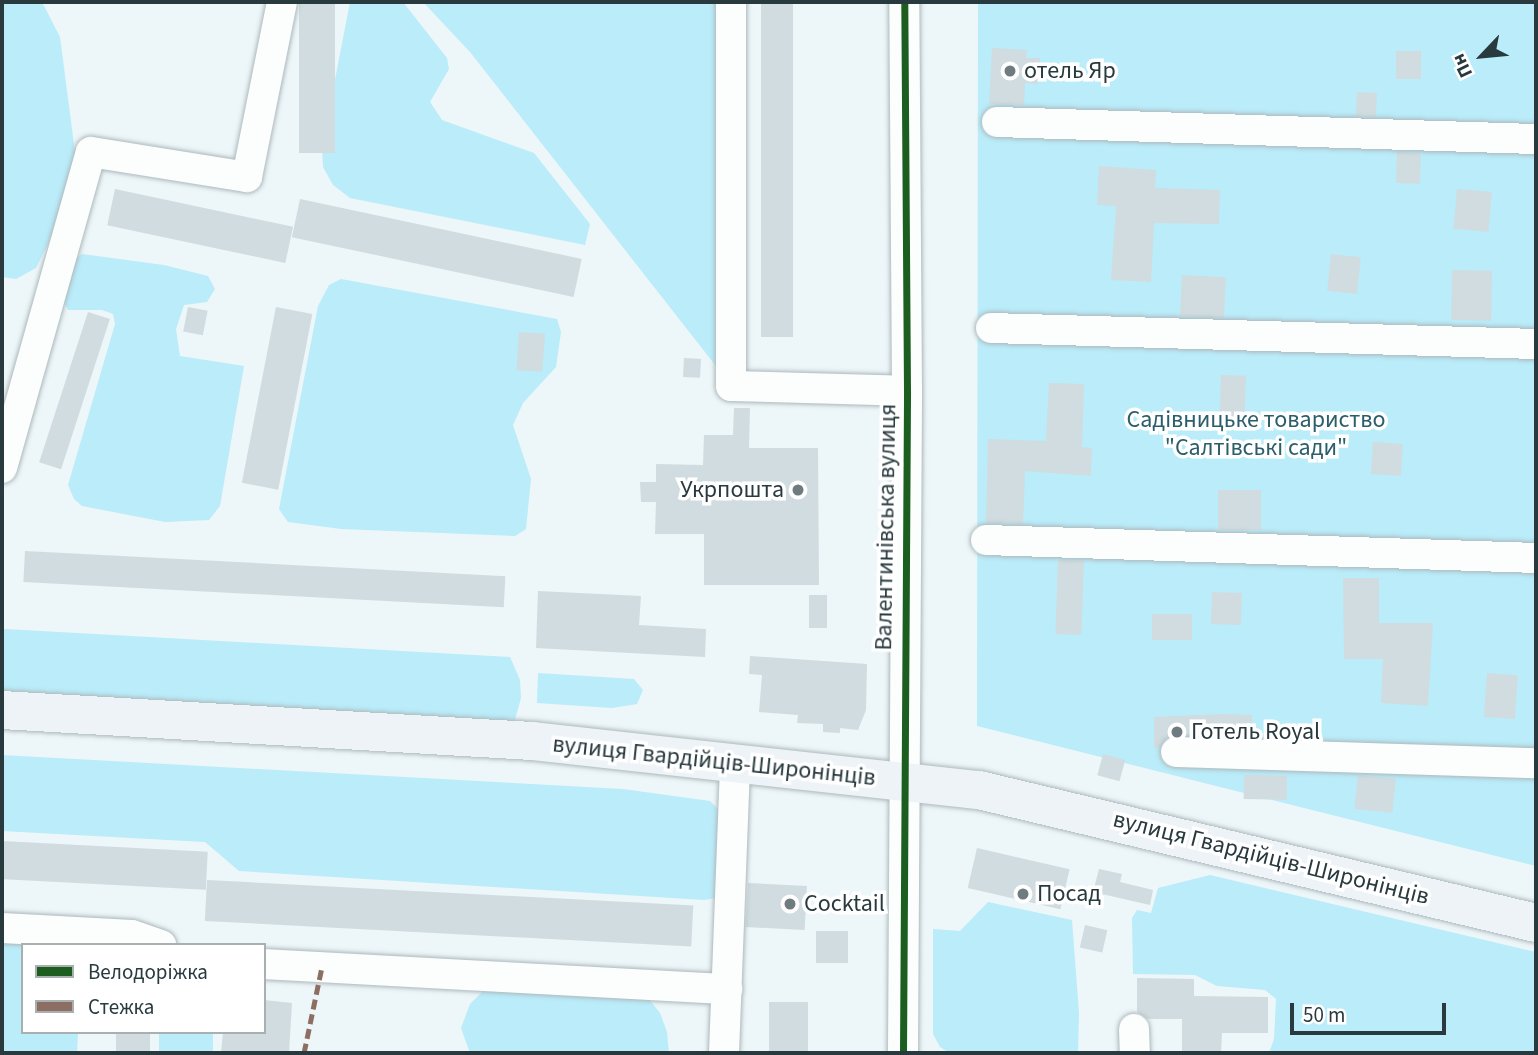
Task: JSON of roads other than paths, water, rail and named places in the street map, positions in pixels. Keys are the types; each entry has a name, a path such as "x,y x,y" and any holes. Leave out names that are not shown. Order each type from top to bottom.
{"main road":[{"name":"вулиця Гвардійців-Широнінців","path":"2,710 532,741 979,790 1081,812 1536,923"}],"street":[{"path":"2,468 91,152 247,177 282,2"},
{"path":"731,2 731,386 907,391"},
{"name":"Валентинівська вулиця","path":"903,1053 902,781 907,391 904,2"},
{"path":"998,122 1536,139"},
{"path":"992,328 1536,344"},
{"path":"986,540 1536,558"},
{"path":"1176,752 1536,763"},
{"path":"724,1053 735,764"},
{"path":"2,928 132,935 154,943"},
{"path":"266,964 727,989"}],"place":[{"name":"отель Яр","path":"1010,71"},
{"name":"Укрпошта","path":"798,490"},
{"name":"Готель Royal","path":"1177,732"},
{"name":"Посад","path":"1023,894"},
{"name":"Cocktail","path":"790,904"}],"park label":[{"name":"Садівницьке товариство \"Салтівські сади\"","path":"1256,434"}]}
